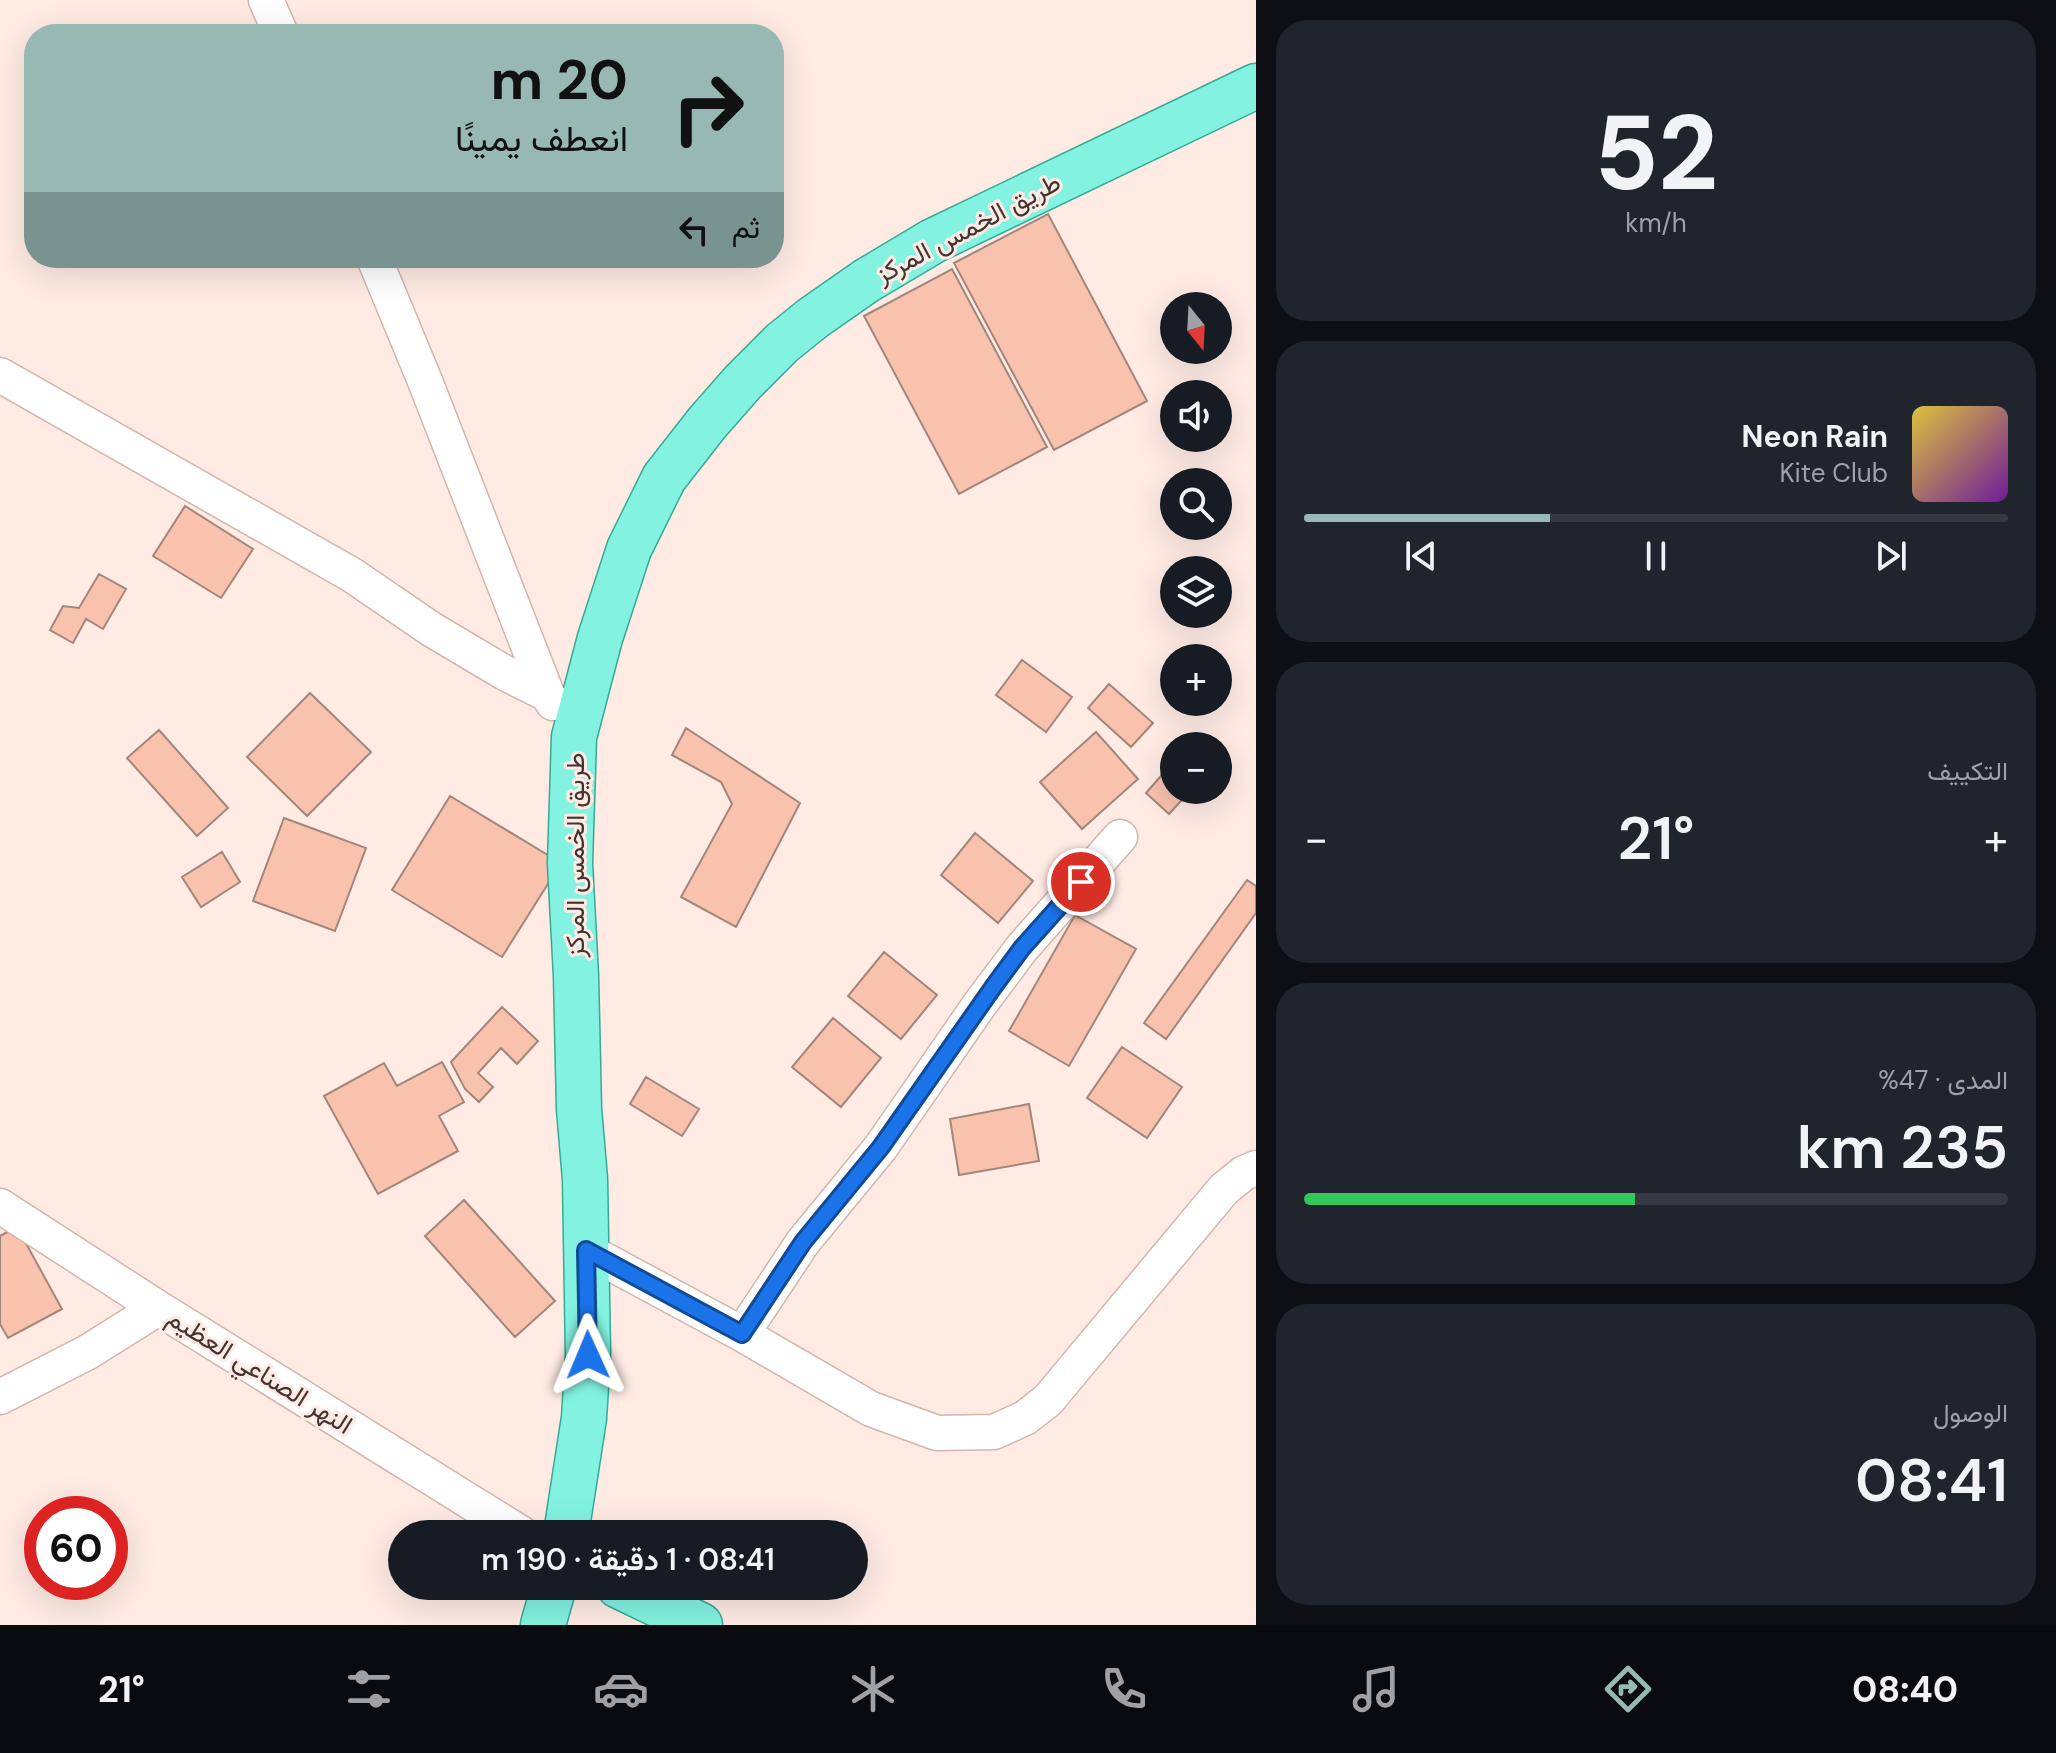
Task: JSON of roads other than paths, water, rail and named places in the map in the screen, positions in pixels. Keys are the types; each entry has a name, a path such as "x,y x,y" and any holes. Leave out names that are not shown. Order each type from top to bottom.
{"main road":[{"name":"طريق الخمس المركز","path":"568,1520 584,1418 588,1355 585,1179 579,1109 570,863 574,737 600,638 629,549 664,478 707,423 782,343 813,318 866,281 933,241 1256,86"},
{"path":"543,1625 550,1600"},
{"path":"648,1600 700,1625"}],"street":[{"path":"266,0 277,24"},
{"path":"378,268 547,694 574,737"},
{"path":"0,375 352,575 431,629 547,694"},
{"path":"742,1334 803,1242 881,1147 1022,948 1120,837"},
{"path":"586,1250 742,1334 871,1409 937,1433 994,1432 1025,1418 1048,1400 1224,1189 1244,1173 1256,1168"},
{"name":"النهر الصناعي العظيم","path":"0,1206 499,1520"},
{"path":"0,1397 88,1352 158,1308"}]}
